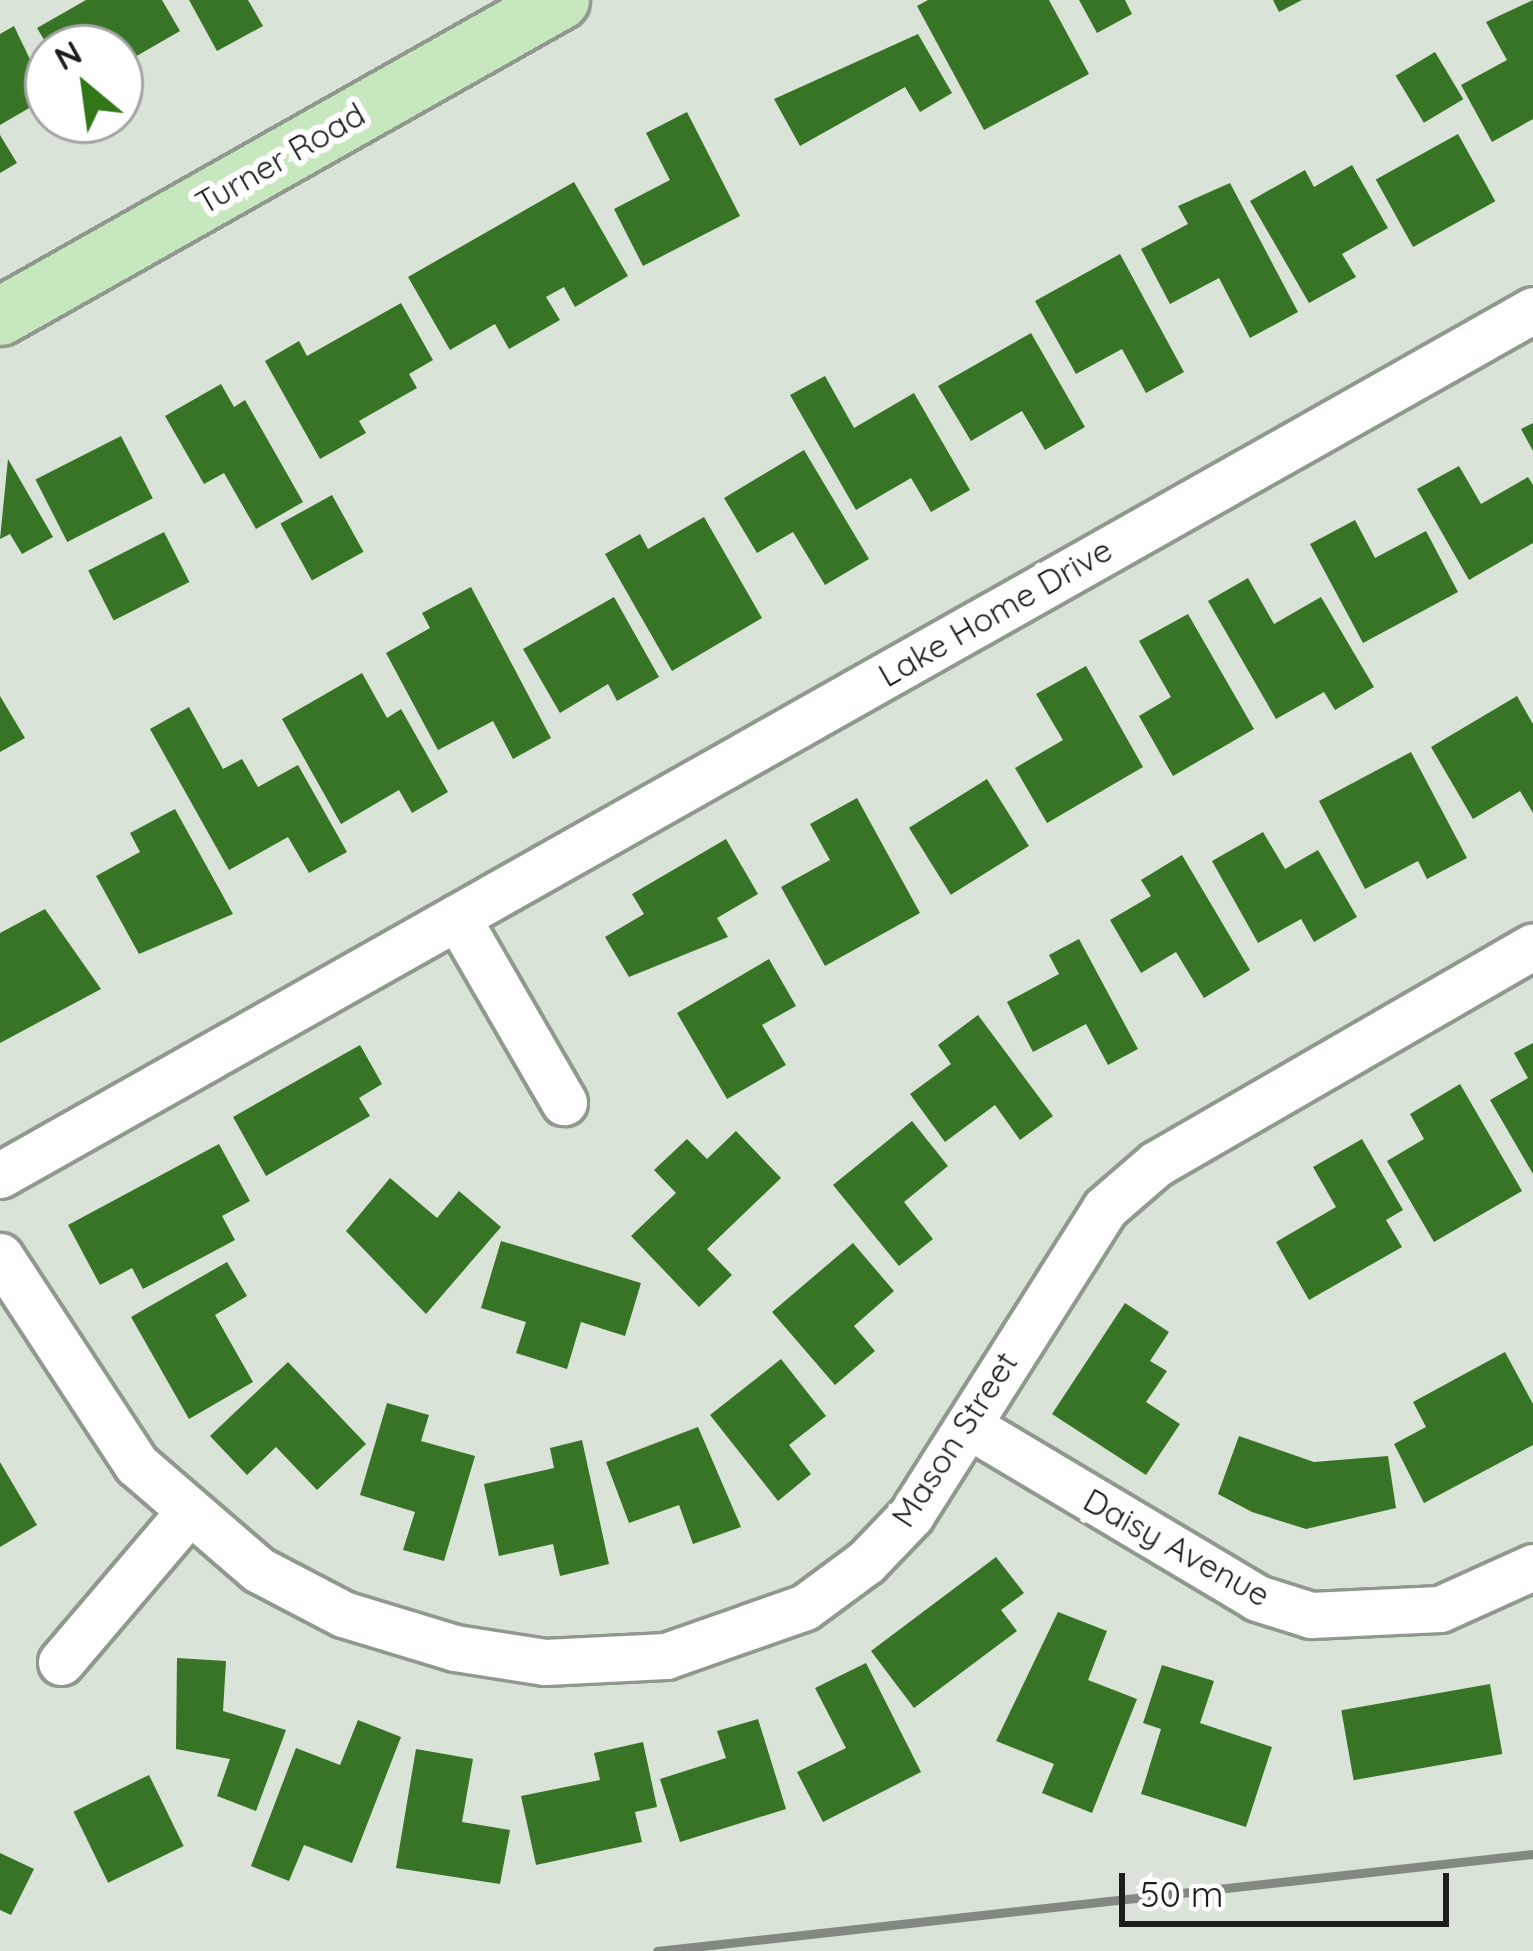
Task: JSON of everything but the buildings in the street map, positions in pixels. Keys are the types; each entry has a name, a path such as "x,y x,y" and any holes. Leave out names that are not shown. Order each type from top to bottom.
{"main road":[{"name":"Turner Road","path":"0,316 560,0"}],"street":[{"name":"Lake Home Drive","path":"0,1175 1533,310"},
{"path":"457,917 564,1102"},
{"name":"Mason Street","path":"0,1256 136,1464 186,1515 343,1614 455,1648 545,1662 666,1656 784,1617 866,1562 969,1426 1105,1208 1156,1164 1533,946"},
{"name":"Daisy Avenue","path":"969,1426 1257,1598 1311,1616 1440,1610 1533,1567"},
{"path":"61,1662 186,1515"}],"railway":[{"path":"657,1951 1533,1854"}]}
